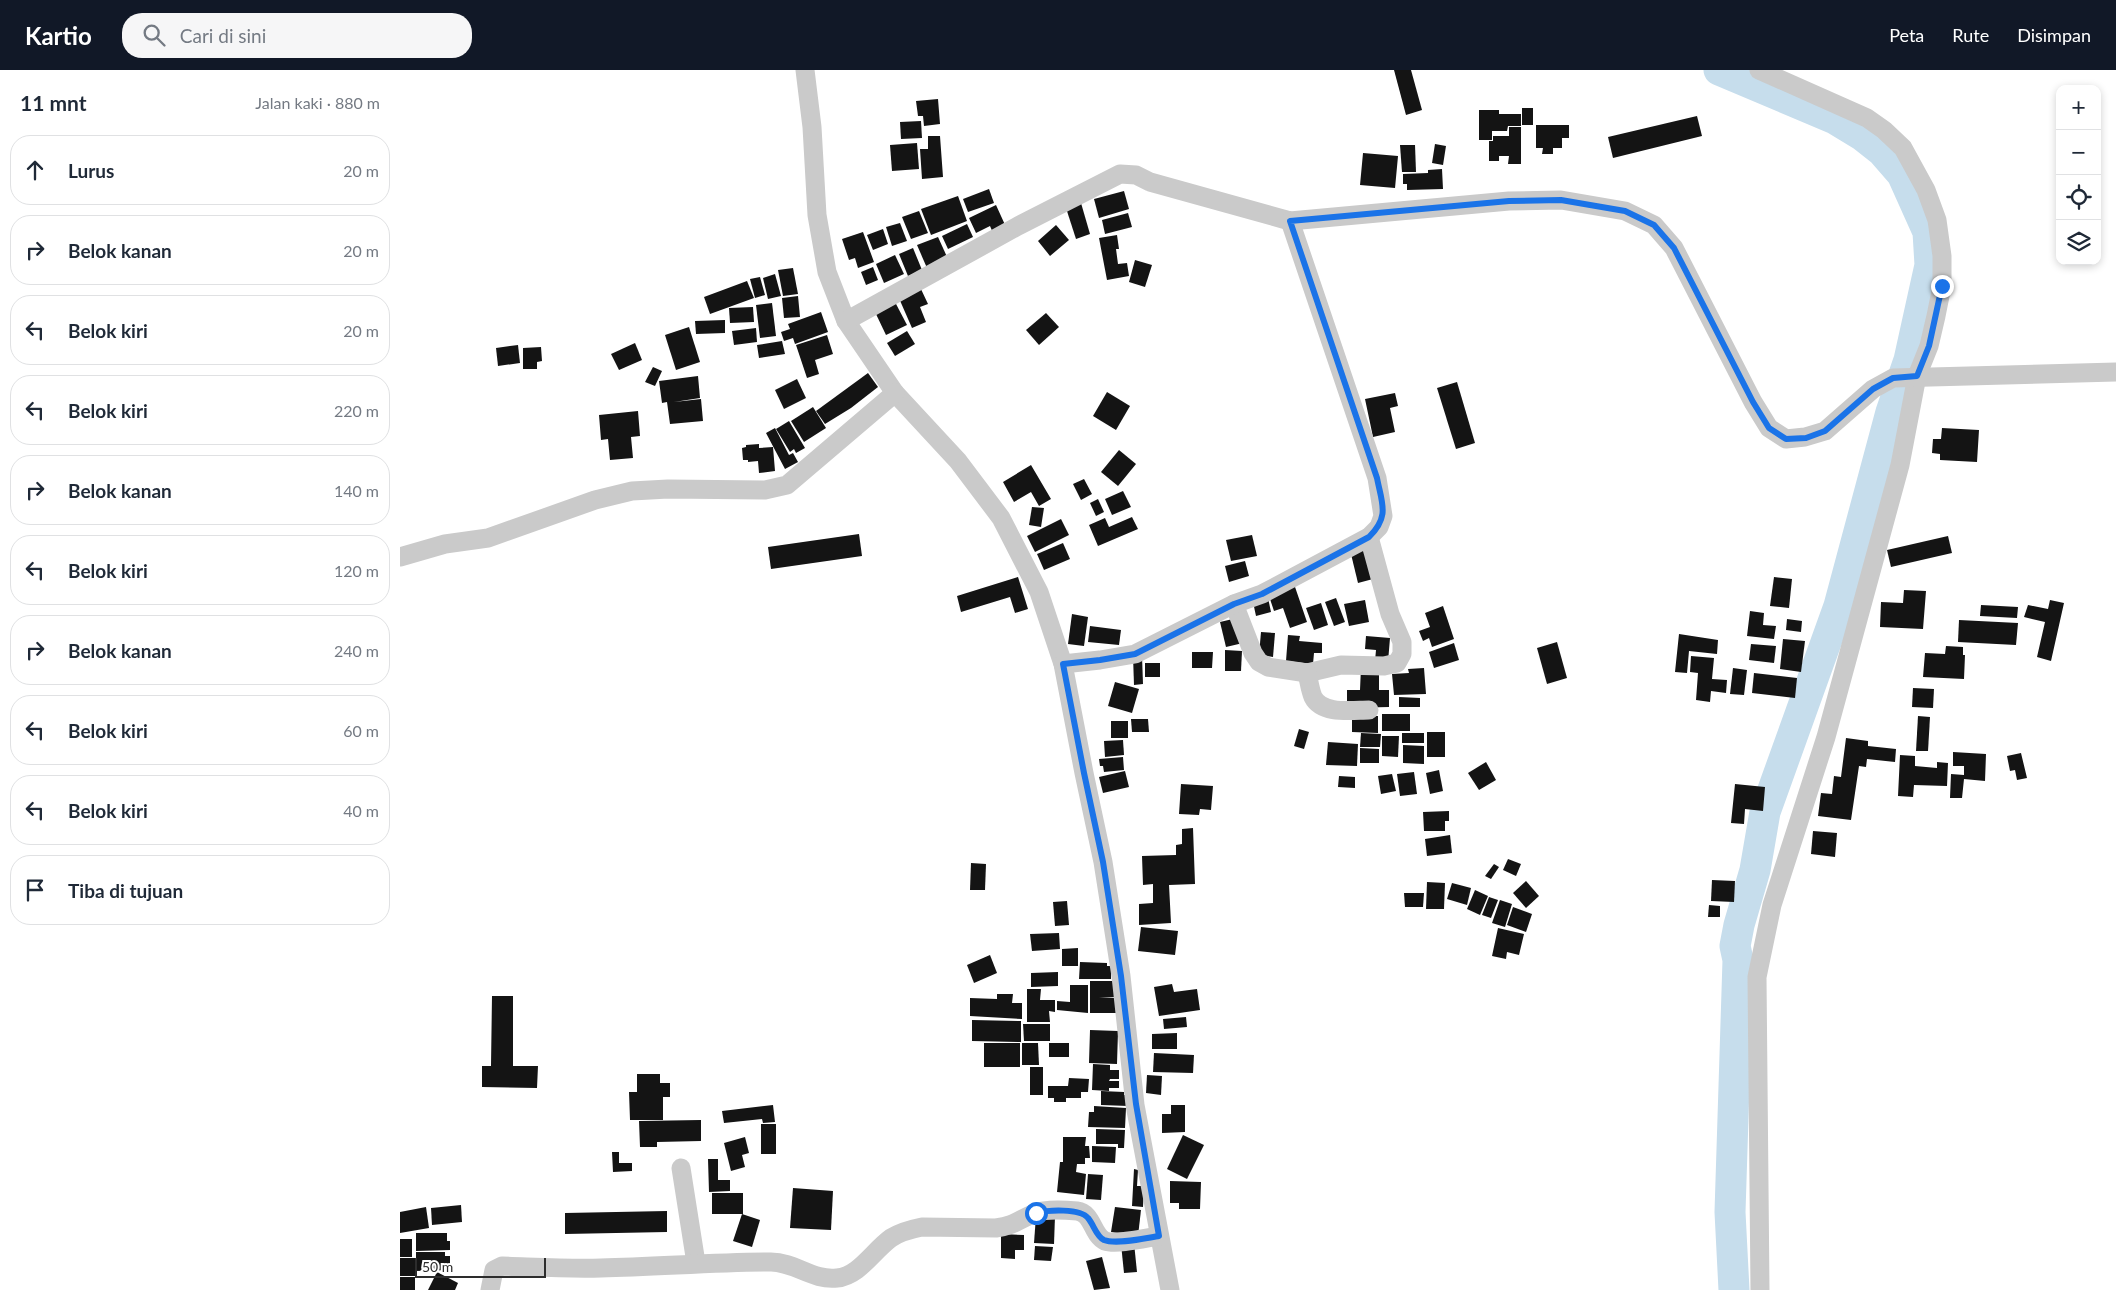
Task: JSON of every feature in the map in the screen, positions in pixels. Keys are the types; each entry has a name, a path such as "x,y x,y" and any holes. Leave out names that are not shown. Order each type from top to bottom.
{"street":[{"path":"805,70 812,127 817,215 827,272 846,321 895,393 958,461 1000,518 1039,592 1063,664 1103,862 1121,976 1136,1104 1170,1290"},
{"path":"1759,70 1873,122 1903,148 1926,190 1937,220 1942,256 1942,286 1929,346 1906,377 1900,465 1866,597 1826,737 1772,905 1757,978 1760,1290"},
{"path":"846,321 1010,230 1120,174 1136,175 1150,182 1290,221 1509,201 1561,200 1625,211 1654,225 1674,248 1753,402 1769,428 1786,439 1806,438 1825,431 1873,389 1906,377 2116,372"},
{"path":"1063,664 1135,654 1234,604 1262,594 1369,537 1379,527 1383,516 1377,478 1290,221"},
{"path":"400,557 445,544 488,538 595,500 632,492 765,490 788,486 895,393"},
{"path":"1234,604 1253,653 1259,662 1281,670 1307,673 1341,665 1384,666 1397,663 1402,654 1402,642 1390,614 1369,537"},
{"path":"1307,673 1313,698 1319,704 1330,709 1369,710"},
{"path":"681,1168 696,1263"},
{"path":"490,1290 494,1270 502,1266 600,1268 696,1263 782,1262 817,1276 838,1278 847,1276 857,1269 889,1239 911,1229 922,1227 996,1228 1014,1225 1036,1213 1046,1210 1079,1211 1088,1217 1100,1238 1111,1242 1159,1236"}],"building":[{"path":"1394,70 1411,70 1422,110 1406,115"},
{"path":"938,99 940,124 924,126 923,116 918,116 916,101"},
{"path":"1522,108 1533,108 1533,125 1522,125"},
{"path":"1479,110 1499,110 1499,114 1521,114 1521,126 1508,126 1507,131 1492,131 1492,140 1479,140"},
{"path":"1697,116 1702,136 1613,158 1608,137"},
{"path":"921,121 922,138 901,139 900,122"},
{"path":"1536,125 1569,125 1569,138 1562,138 1562,148 1553,148 1553,154 1542,154 1543,148 1536,148"},
{"path":"1509,127 1521,127 1521,164 1508,164 1509,156 1499,156 1499,161 1489,161 1489,141 1493,141 1493,136 1509,136"},
{"path":"928,136 940,136 943,177 922,179 920,149 928,149"},
{"path":"917,143 919,169 892,171 890,145"},
{"path":"1435,144 1446,146 1443,165 1432,163"},
{"path":"1400,145 1415,145 1416,172 1402,172"},
{"path":"1363,153 1398,156 1395,188 1360,185"},
{"path":"1442,169 1443,189 1407,190 1407,184 1403,184 1403,174 1428,173 1428,170"},
{"path":"989,189 994,203 968,212 963,199"},
{"path":"1124,191 1129,209 1099,218 1094,199"},
{"path":"958,196 967,221 931,235 921,209"},
{"path":"1081,203 1090,234 1076,239 1066,208"},
{"path":"996,205 1006,227 993,233 990,226 976,233 969,218"},
{"path":"919,211 928,233 911,239 902,217"},
{"path":"1128,213 1132,227 1105,234 1102,220"},
{"path":"900,223 907,241 892,246 886,227"},
{"path":"967,224 973,237 948,249 942,236"},
{"path":"1056,225 1069,240 1050,256 1038,241"},
{"path":"883,229 888,244 873,250 867,235"},
{"path":"863,232 874,262 858,268 855,258 849,260 842,239"},
{"path":"1117,235 1119,249 1116,249 1118,264 1127,263 1129,276 1107,280 1099,238"},
{"path":"938,237 948,259 927,268 917,245"},
{"path":"913,248 922,270 908,276 899,254"},
{"path":"895,255 904,274 884,283 876,264"},
{"path":"1135,260 1152,265 1145,287 1129,282"},
{"path":"873,267 878,280 866,285 861,272"},
{"path":"793,268 798,294 783,296 778,270"},
{"path":"775,274 781,296 768,299 763,278"},
{"path":"760,277 765,295 755,298 750,279"},
{"path":"747,281 754,298 710,314 704,297"},
{"path":"920,287 928,304 920,307 926,322 912,328 898,296"},
{"path":"798,296 800,317 784,318 782,298"},
{"path":"895,302 907,325 886,335 875,312"},
{"path":"772,303 776,336 760,338 756,305"},
{"path":"753,307 754,322 730,323 729,308"},
{"path":"821,312 828,332 795,344 793,338 784,341 781,332 790,329 788,324"},
{"path":"1046,313 1059,327 1039,345 1026,330"},
{"path":"725,320 725,333 696,334 695,321"},
{"path":"689,327 700,362 676,370 665,335"},
{"path":"756,328 757,342 734,345 732,331"},
{"path":"907,331 915,344 895,356 887,343"},
{"path":"827,335 833,354 815,360 819,374 807,378 796,345"},
{"path":"782,341 785,354 759,358 757,345"},
{"path":"635,343 642,360 619,370 611,354"},
{"path":"518,345 520,363 498,366 496,348"},
{"path":"541,347 542,361 537,362 537,369 523,369 523,348"},
{"path":"653,367 662,371 655,386 645,382"},
{"path":"868,373 878,387 851,408 825,424 816,411"},
{"path":"698,376 700,398 674,402 701,399 703,421 670,424 667,402 662,403 659,381"},
{"path":"797,379 806,398 784,409 775,390"},
{"path":"1457,382 1475,443 1456,449 1437,388"},
{"path":"1107,392 1130,406 1116,430 1093,416"},
{"path":"1395,393 1398,406 1390,408 1395,432 1373,437 1365,399"},
{"path":"813,407 826,428 804,442 791,421"},
{"path":"638,411 640,436 631,437 633,458 610,460 608,439 601,440 599,415"},
{"path":"789,421 805,448 796,453 794,449 790,452 776,429"},
{"path":"775,428 789,455 793,453 798,462 785,469 766,433"},
{"path":"1942,428 1979,430 1977,462 1940,460 1940,454 1932,453 1933,439 1941,439"},
{"path":"759,444 759,448 773,447 775,471 759,473 758,461 748,462 748,460 743,460 742,448 746,447 746,445"},
{"path":"1119,450 1136,464 1118,486 1101,472"},
{"path":"1031,465 1051,499 1039,506 1031,492 1014,502 1003,482"},
{"path":"1084,479 1092,494 1081,500 1073,484"},
{"path":"1123,491 1131,507 1112,515 1105,499"},
{"path":"1098,499 1104,512 1096,516 1090,503"},
{"path":"1032,507 1044,508 1041,527 1029,525"},
{"path":"1132,517 1138,529 1098,546 1089,525 1105,518 1109,527"},
{"path":"1061,519 1069,535 1035,552 1027,536"},
{"path":"859,534 862,556 771,569 768,547"},
{"path":"1252,535 1257,556 1231,561 1226,540"},
{"path":"1948,536 1952,553 1891,567 1887,550"},
{"path":"1063,543 1070,559 1044,570 1037,554"},
{"path":"1366,547 1373,579 1358,583 1350,550"},
{"path":"1245,561 1249,576 1229,582 1225,566"},
{"path":"1018,577 1028,609 1015,613 1010,597 961,612 957,596"},
{"path":"1774,577 1792,579 1789,608 1770,606"},
{"path":"1294,584 1307,622 1290,628 1283,608 1274,611 1268,593"},
{"path":"1904,590 1926,591 1923,629 1880,627 1881,602 1903,603"},
{"path":"1268,598 1271,612 1256,616 1253,602"},
{"path":"1336,598 1345,622 1334,626 1325,602"},
{"path":"1365,600 1369,622 1349,626 1344,604"},
{"path":"2050,600 2064,603 2051,661 2037,657 2045,622 2024,617 2028,605 2048,609"},
{"path":"1321,603 1328,625 1314,630 1306,608"},
{"path":"1981,605 2018,607 2017,618 1980,616"},
{"path":"1443,606 1454,639 1432,647 1429,638 1423,641 1419,631 1430,627 1425,613"},
{"path":"1750,611 1764,613 1763,625 1776,626 1774,639 1747,636"},
{"path":"1072,614 1088,617 1084,646 1068,644"},
{"path":"1237,618 1243,643 1226,647 1220,622"},
{"path":"1787,619 1802,621 1801,632 1786,630"},
{"path":"1959,620 2018,623 2016,645 1958,642"},
{"path":"1090,626 1121,630 1119,645 1088,642"},
{"path":"1261,632 1275,633 1273,657 1259,655"},
{"path":"1679,634 1718,640 1717,654 1689,651 1687,673 1675,672"},
{"path":"1288,635 1300,636 1299,641 1322,643 1322,653 1314,653 1313,664 1286,661"},
{"path":"1366,636 1390,638 1388,662 1375,661 1376,650 1365,649"},
{"path":"1783,639 1805,641 1801,672 1780,669"},
{"path":"1557,642 1567,678 1547,684 1537,648"},
{"path":"1454,643 1459,660 1434,668 1429,652"},
{"path":"1751,644 1776,646 1774,663 1749,660"},
{"path":"1946,646 1963,647 1963,655 1965,655 1964,679 1923,677 1925,653 1945,654"},
{"path":"1225,650 1242,651 1241,671 1225,671"},
{"path":"1192,652 1213,652 1212,668 1192,668"},
{"path":"1133,656 1142,656 1143,684 1134,685"},
{"path":"1691,656 1714,658 1712,679 1727,680 1726,693 1711,691 1710,702 1696,700 1698,673 1690,672"},
{"path":"1145,663 1160,663 1160,677 1145,677"},
{"path":"1361,667 1379,667 1379,690 1389,690 1389,707 1347,708 1347,690 1360,690"},
{"path":"1424,668 1426,694 1394,695 1392,674 1409,673 1408,669"},
{"path":"1733,668 1747,670 1744,695 1730,694"},
{"path":"1754,673 1797,678 1795,698 1752,693"},
{"path":"1115,682 1139,689 1132,713 1108,706"},
{"path":"1913,688 1934,689 1933,708 1912,707"},
{"path":"1399,697 1420,698 1420,707 1399,707"},
{"path":"1382,714 1410,714 1410,731 1382,731"},
{"path":"1352,716 1378,716 1378,733 1352,732"},
{"path":"1918,716 1930,717 1928,751 1916,751"},
{"path":"1131,719 1148,719 1149,732 1132,732"},
{"path":"1111,721 1128,721 1128,738 1111,738"},
{"path":"1299,729 1309,732 1304,749 1294,746"},
{"path":"1427,732 1445,732 1445,757 1427,757"},
{"path":"1361,733 1381,734 1380,747 1360,747"},
{"path":"1402,733 1424,733 1424,743 1402,743"},
{"path":"1382,736 1399,736 1398,757 1382,756"},
{"path":"1846,738 1868,741 1868,746 1896,749 1895,762 1867,759 1866,767 1859,766 1851,820 1818,816 1821,793 1832,794 1834,776 1841,777"},
{"path":"1123,740 1124,755 1105,757 1104,741"},
{"path":"1328,742 1358,744 1357,766 1326,765"},
{"path":"1403,745 1424,746 1424,764 1403,763"},
{"path":"1360,748 1379,749 1379,763 1360,763"},
{"path":"1953,752 1986,754 1985,781 1964,779 1962,798 1950,798 1951,774 1964,775 1964,766 1953,766"},
{"path":"2021,753 2027,778 2017,780 2015,770 2010,771 2007,756"},
{"path":"1900,755 1915,756 1915,766 1937,768 1937,762 1948,763 1947,786 1914,785 1913,797 1898,796"},
{"path":"1123,757 1124,770 1104,772 1103,766 1100,766 1099,759"},
{"path":"1486,762 1496,780 1479,790 1468,773"},
{"path":"1439,770 1443,791 1430,794 1426,773"},
{"path":"1125,771 1129,787 1103,793 1099,777"},
{"path":"1414,772 1417,794 1400,796 1397,774"},
{"path":"1392,774 1396,791 1381,794 1378,776"},
{"path":"1339,776 1355,777 1355,788 1338,787"},
{"path":"1181,784 1213,786 1211,810 1200,809 1199,815 1179,814"},
{"path":"1735,784 1765,787 1763,811 1745,809 1744,824 1731,823"},
{"path":"1449,811 1449,821 1445,821 1445,831 1424,831 1423,812"},
{"path":"1193,828 1195,884 1169,885 1171,923 1139,925 1139,904 1153,903 1153,884 1143,885 1142,856 1176,855 1176,845 1182,844 1182,829"},
{"path":"1813,831 1837,833 1835,857 1811,854"},
{"path":"1450,835 1452,853 1427,856 1425,839"},
{"path":"1508,859 1521,864 1516,876 1503,870"},
{"path":"971,863 986,864 985,890 970,890"},
{"path":"1494,864 1499,867 1491,879 1485,876"},
{"path":"1712,880 1735,881 1734,902 1711,901"},
{"path":"1526,881 1539,896 1526,908 1513,893"},
{"path":"1427,882 1445,883 1444,909 1426,909"},
{"path":"1452,883 1471,888 1467,905 1447,899"},
{"path":"1475,890 1488,896 1480,915 1467,909"},
{"path":"1404,893 1424,893 1423,907 1405,907"},
{"path":"1489,897 1498,900 1491,918 1482,915"},
{"path":"1500,900 1512,904 1505,927 1492,923"},
{"path":"1067,901 1069,925 1055,926 1053,902"},
{"path":"1709,905 1720,906 1720,917 1708,917"},
{"path":"1513,907 1532,914 1526,932 1507,925"},
{"path":"1141,927 1178,931 1175,955 1138,951"},
{"path":"1498,928 1524,934 1519,955 1507,952 1506,959 1492,956"},
{"path":"1059,933 1060,949 1032,951 1030,934"},
{"path":"1078,948 1078,966 1062,966 1062,949"},
{"path":"990,955 997,973 974,983 967,965"},
{"path":"1080,962 1107,963 1107,966 1111,966 1111,979 1079,979"},
{"path":"1058,972 1058,986 1031,987 1031,973"},
{"path":"1090,981 1116,981 1116,997 1099,997 1117,998 1116,1013 1090,1013"},
{"path":"1172,984 1174,992 1197,989 1200,1010 1159,1016 1154,987"},
{"path":"1070,985 1088,985 1088,1013 1057,1010 1057,1001 1070,1002"},
{"path":"1027,989 1041,989 1040,1000 1055,1000 1055,1012 1049,1011 1050,1022 1027,1022"},
{"path":"997,994 1013,994 1012,1003 1022,1003 1022,1019 970,1016 970,998 997,999"},
{"path":"492,996 513,996 513,1066 538,1066 537,1088 482,1087 482,1066 491,1066"},
{"path":"1186,1017 1187,1027 1164,1029 1163,1019"},
{"path":"972,1020 1021,1021 1021,1042 972,1041"},
{"path":"1023,1024 1050,1024 1050,1041 1024,1041"},
{"path":"1090,1030 1118,1031 1117,1064 1089,1063"},
{"path":"1177,1033 1177,1049 1152,1049 1152,1034"},
{"path":"984,1043 1020,1043 1020,1067 984,1067"},
{"path":"1022,1043 1038,1043 1039,1065 1022,1065"},
{"path":"1049,1043 1069,1043 1069,1057 1049,1057"},
{"path":"1154,1053 1194,1055 1193,1073 1153,1072"},
{"path":"1093,1064 1110,1065 1110,1070 1119,1070 1119,1079 1110,1079 1109,1081 1119,1081 1119,1088 1109,1088 1109,1091 1092,1090"},
{"path":"1030,1067 1043,1067 1043,1095 1030,1095"},
{"path":"637,1074 660,1074 660,1083 670,1083 670,1097 663,1097 663,1120 630,1120 629,1092 637,1092"},
{"path":"1147,1075 1162,1076 1161,1095 1146,1093"},
{"path":"1069,1078 1089,1079 1088,1092 1081,1092 1081,1098 1066,1098 1066,1102 1054,1102 1054,1098 1048,1098 1048,1086 1068,1086"},
{"path":"1101,1091 1124,1092 1124,1095 1129,1095 1128,1106 1101,1105"},
{"path":"773,1105 775,1122 763,1123 762,1119 724,1123 722,1111"},
{"path":"1171,1105 1185,1105 1185,1132 1162,1133 1162,1114 1171,1114"},
{"path":"1094,1106 1126,1108 1125,1128 1088,1127 1089,1112 1094,1112"},
{"path":"701,1120 701,1141 657,1142 657,1147 640,1147 639,1121"},
{"path":"761,1124 776,1124 776,1154 761,1154"},
{"path":"1096,1129 1125,1130 1124,1148 1118,1148 1118,1144 1096,1144"},
{"path":"1183,1135 1204,1145 1187,1179 1167,1169"},
{"path":"745,1137 749,1153 742,1155 745,1167 731,1171 724,1143"},
{"path":"1063,1137 1086,1137 1085,1146 1089,1146 1090,1158 1085,1158 1085,1164 1077,1164 1076,1172 1086,1174 1084,1195 1057,1192 1060,1162 1063,1162"},
{"path":"1092,1146 1116,1147 1115,1163 1092,1162"},
{"path":"612,1152 619,1152 619,1163 632,1163 632,1171 613,1172"},
{"path":"708,1159 718,1159 718,1180 730,1180 730,1191 709,1192"},
{"path":"1134,1169 1138,1170 1137,1186 1144,1186 1143,1207 1132,1206"},
{"path":"1088,1174 1103,1175 1101,1200 1086,1199"},
{"path":"1170,1181 1201,1182 1200,1209 1179,1209 1179,1203 1170,1203"},
{"path":"793,1188 833,1191 831,1230 790,1228"},
{"path":"712,1193 743,1193 743,1214 712,1214"},
{"path":"461,1205 462,1222 432,1225 431,1208"},
{"path":"426,1207 429,1228 400,1233 400,1212"},
{"path":"1115,1207 1141,1210 1138,1236 1111,1232"},
{"path":"667,1211 667,1232 565,1234 565,1213"},
{"path":"742,1214 760,1220 752,1247 733,1241"},
{"path":"1036,1216 1055,1216 1054,1244 1034,1243"},
{"path":"416,1233 447,1233 447,1241 450,1241 450,1250 416,1251"},
{"path":"1001,1234 1024,1235 1024,1250 1015,1250 1015,1259 1001,1258"},
{"path":"400,1239 412,1239 412,1257 400,1257"},
{"path":"1134,1243 1137,1272 1124,1273 1121,1244"},
{"path":"1035,1246 1053,1247 1051,1261 1034,1260"},
{"path":"416,1252 445,1252 445,1256 450,1256 450,1270 416,1271"},
{"path":"1102,1257 1110,1288 1094,1290 1086,1261"},
{"path":"400,1258 415,1258 415,1276 400,1276"},
{"path":"437,1272 458,1283 455,1290 428,1290"},
{"path":"400,1277 415,1277 415,1290 400,1290"}],"waterway":[{"path":"1719,70 1835,119 1863,136 1882,151 1902,174 1928,232 1930,265 1909,360 1891,412 1839,606 1765,812 1755,870 1739,925 1735,946 1738,960 1730,1212 1734,1290"}],"route":[{"path":"1036,1213 1046,1210 1079,1211 1088,1217 1100,1238 1111,1242 1159,1236 1136,1104 1121,976 1103,862 1063,664 1135,654 1234,604 1262,594 1369,537 1379,527 1383,516 1382,500 1377,478 1290,221 1509,201 1561,200 1625,211 1654,225 1674,248 1753,402 1769,428 1786,439 1806,438 1825,431 1873,389 1893,378 1917,376 1929,346 1942,286"}]}
